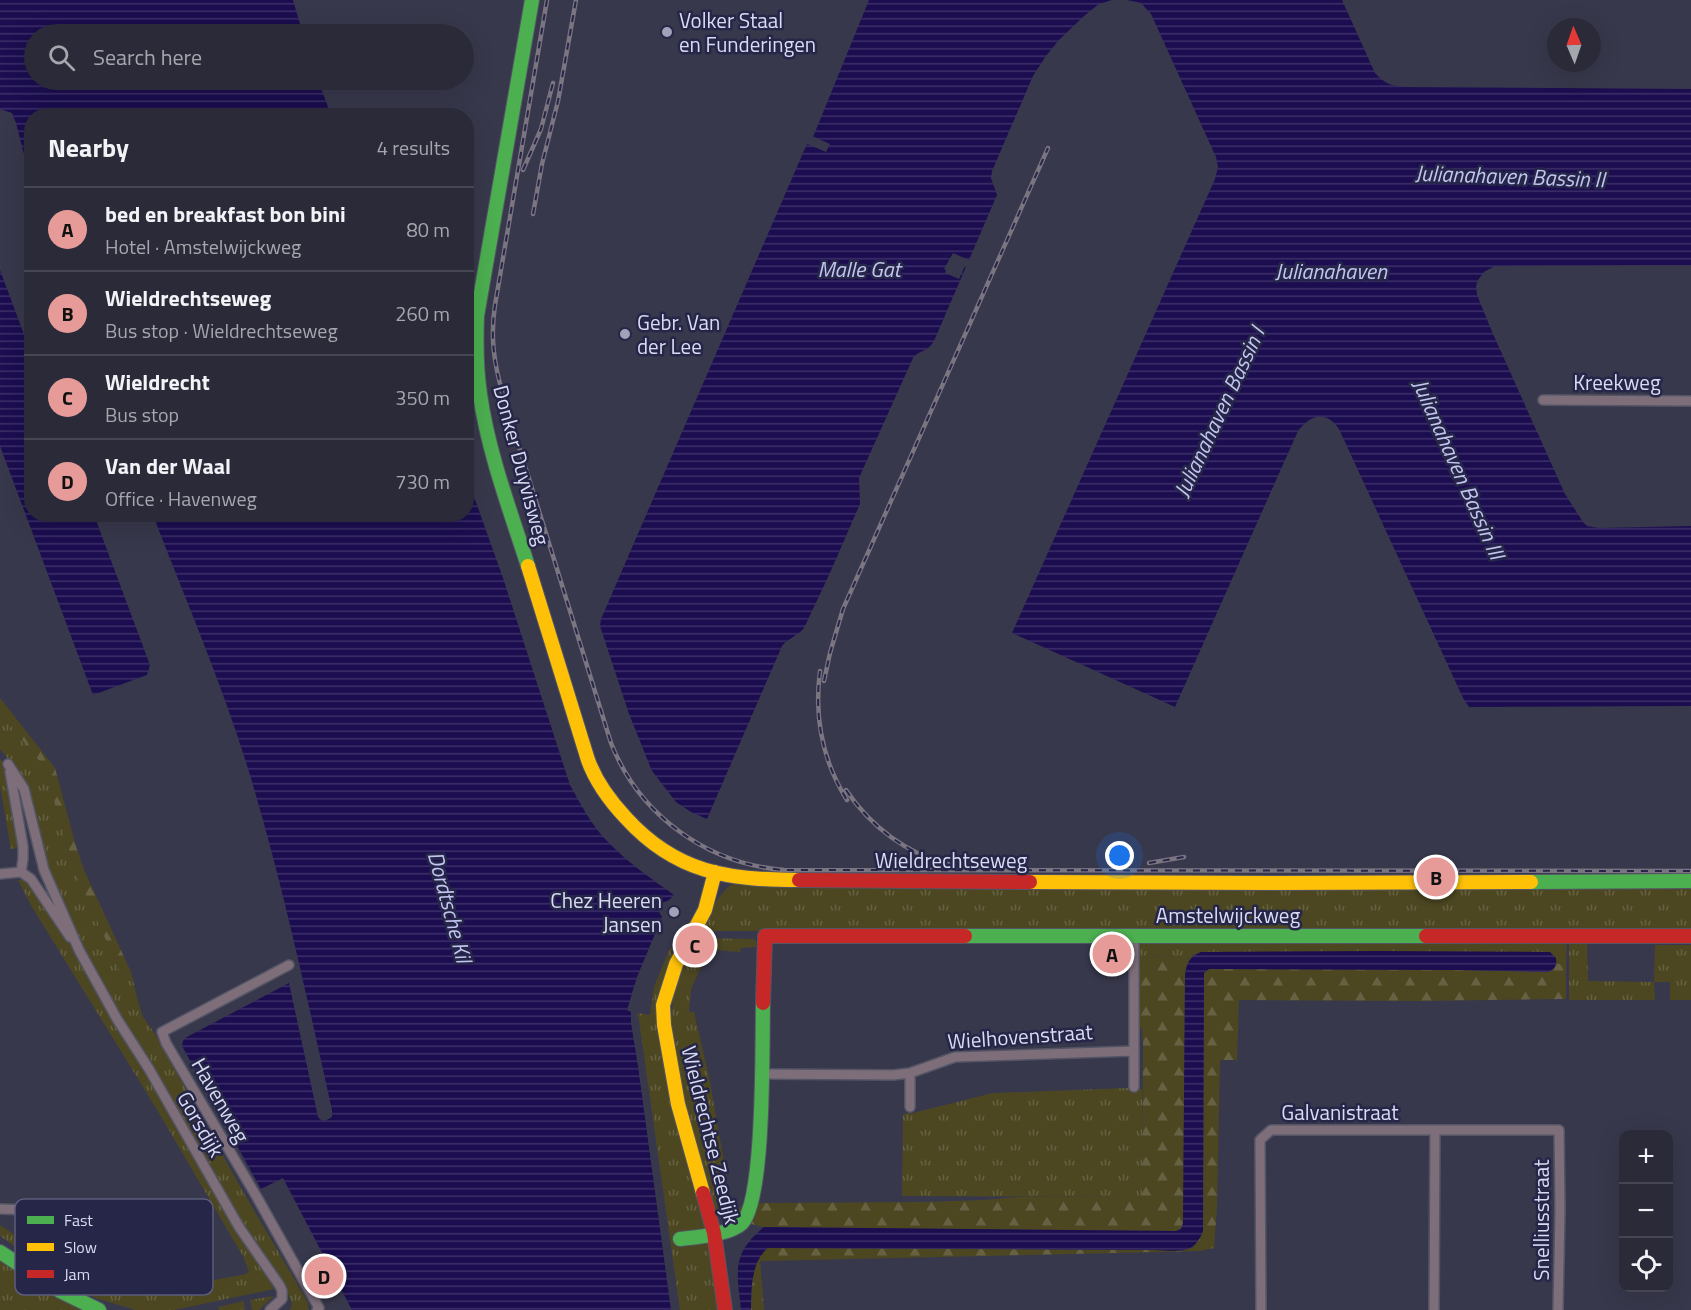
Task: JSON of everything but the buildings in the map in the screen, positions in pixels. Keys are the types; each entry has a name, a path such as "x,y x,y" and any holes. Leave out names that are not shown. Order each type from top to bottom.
{"street":[{"name":"Donker Duyvisweg","path":"532,0 477,316 475,356 482,415 579,736 592,772 605,794 633,827 683,863 715,872"},
{"name":"Kreekweg","path":"1543,400 1691,400"},
{"name":"Gorsdijk","path":"79,950 31,879 21,872 23,846 8,764 24,789 44,870 79,950 239,1227 280,1286 282,1299 270,1310"},
{"path":"0,874 21,872"},
{"name":"Wieldrechtseweg","path":"715,872 775,880 1257,883 1691,881"},
{"name":"Wieldrechtse Zeedijk","path":"715,872 705,910 676,964 663,1005 664,1025 678,1104 714,1233 725,1310"},
{"path":"1134,935 1134,1087"},
{"name":"Amstelwijckweg","path":"762,1074 765,936 1691,936"},
{"name":"Havenweg","path":"289,965 162,1032 166,1043 264,1209 319,1308 317,1310"},
{"name":"Wielhovenstraat","path":"762,1074 893,1075 910,1072 954,1057 1134,1051"},
{"path":"910,1072 910,1107"},
{"path":"680,1239 714,1233 739,1225 747,1216 759,1164 762,1074"},
{"name":"Galvanistraat","path":"1261,1310 1260,1140 1271,1130 1559,1130"},
{"path":"1434,1310 1435,1130"},
{"name":"Snelliusstraat","path":"1558,1310 1559,1130"},
{"path":"0,1209 15,1209"},
{"path":"0,1252 15,1262"},
{"path":"66,1295 99,1310"}],"green space":[{"path":"0,698 55,768 84,870 131,972 122,976 82,887 56,809 48,773 0,712"},
{"path":"0,712 45,767 74,866 122,976 131,972 143,1017 155,1034 302,1292 309,1310 290,1310 292,1304 287,1291 226,1199 84,958 46,864 26,783 0,749"},
{"path":"0,759 7,767 20,848 11,849 0,786"},
{"path":"18,880 24,880 32,889 72,947 274,1289 174,1310 136,1310 90,1295 213,1295 213,1280 249,1272 244,1258 213,1205 213,1199 209,1199 32,907"},
{"path":"739,882 830,888 1691,888 1691,933 704,931 705,922 717,900 727,888"},
{"path":"699,938 753,939 756,941 756,947 741,948 740,952 715,950 708,952 691,989 689,1012 694,1012 710,1082 727,1179 723,1181 728,1197 722,1198 728,1212 741,1207 742,1211 739,1216 728,1220 717,1216 714,1211 685,1108 669,1021 672,1016 671,990 695,940"},
{"path":"1587,939 1588,981 1654,982 1655,1000 1569,1000 1569,940"},
{"path":"1567,940 1566,963 1556,964 1556,958 1545,952 1201,952 1193,955 1189,960 1174,955 1139,956 1139,942"},
{"path":"1655,945 1691,945 1691,1000 1670,1000 1670,982 1654,982"},
{"path":"670,948 673,949 671,953 673,954 659,995 717,1282 719,1310 680,1310 638,1013 650,1015 654,987"},
{"path":"1174,955 1189,960 1185,977 1183,1223 1181,1229 1176,1231 764,1227 751,1224 757,1203 923,1202 1017,1197 1142,1197 1143,1043 1142,1030 1139,1025 1139,956"},
{"path":"1566,963 1566,999 1239,1000 1237,1060 1220,1060 1214,1248 1200,1251 760,1261 764,1310 751,1310 755,1268 767,1248 1152,1250 1194,1247 1204,973 1209,969 1548,972 1553,970 1556,964"},
{"path":"1142,1089 1143,1197 902,1196 903,1114 993,1093"},
{"path":"0,1225 15,1235 15,1246 0,1236"},
{"path":"0,1257 15,1266 15,1295 61,1295 85,1310 0,1310"},
{"path":"274,1296 259,1310 252,1310 250,1300"},
{"path":"244,1301 245,1310 219,1310 218,1307"}],"water":[{"path":"0,0 293,0 300,24 24,24 24,90 322,90 328,108 24,108 24,154 12,113 0,109"},
{"name":"Malle Gat","path":"869,0 1112,0 1099,4 1059,40 1033,76 992,171 991,178 997,195 934,341 913,358 859,478 860,504 829,575 804,628 782,646 707,819 676,802 652,771 629,714 600,626 601,619 806,146 813,137"},
{"name":"Julianahaven","path":"1127,0 1342,0 1375,73 1386,82 1398,86 1691,89 1691,265 1495,266 1484,272 1476,286 1477,295 1493,334 1565,494 1583,522 1587,526 1599,528 1691,526 1691,706 1469,707 1339,429 1329,419 1318,416 1308,421 1298,431 1175,707 1012,633 1215,179 1218,167 1216,157 1151,14 1141,3"},
{"path":"0,270 24,334 24,510 0,446"},
{"name":"Dordtsche Kil","path":"474,497 503,578 570,785 590,820 605,839 647,876 674,895 662,903 658,910 662,917 637,977 627,1010 631,1012 671,1310 352,1310 283,1178 261,1189 182,1046 185,1038 289,983 318,1117 325,1121 332,1117 332,1110 273,858 250,775 216,676 156,522 474,522"},
{"path":"28,522 97,522 150,665 147,675 93,695"},
{"path":"1201,952 1550,952 1556,958 1556,963 1554,968 1548,972 1209,969 1204,973 1203,1231 1194,1245 1176,1251 768,1248 758,1260 755,1268 751,1310 741,1310 738,1274 741,1255 753,1237 764,1227 1176,1231 1181,1229 1183,1223 1185,977 1189,962"}],"pier":[{"path":"810,135 830,144 826,152 805,143"},
{"path":"953,253 971,261 969,267 965,266 959,279 945,273 944,269"}],"railway":[{"path":"547,0 495,305 493,328 495,361 503,395 611,743 623,769 639,792 679,831 728,858 756,866 784,870 1691,871"},
{"path":"533,214 542,164 558,101 576,0"},
{"path":"523,170 541,129 553,83"},
{"path":"824,681 843,609 1048,148"},
{"path":"820,671 818,705 822,738 831,769 847,800"},
{"path":"846,790 867,816 891,837 919,854 950,865"},
{"path":"1149,863 1184,857"}],"traffic: fast":[{"path":"528,566 488,437 479,384 476,336 477,316 532,0"},
{"path":"1531,882 1691,881"},
{"path":"965,936 1426,936"},
{"path":"680,1239 712,1235 736,1227 742,1223 749,1209 755,1184 761,1119 763,1003"},
{"path":"0,1252 15,1262"},
{"path":"68,1295 99,1310"}],"traffic: slow":[{"path":"528,566 588,760 599,784 620,812 664,851 705,870 749,878 799,880"},
{"path":"703,1193 678,1104 664,1025 663,1005 676,964 705,910 715,872"},
{"path":"1030,882 1531,882"}],"traffic: jam":[{"path":"799,880 1030,882"},
{"path":"763,1003 765,936 965,936"},
{"path":"1426,936 1691,936"},
{"path":"703,1193 714,1233 725,1310"}],"place":[{"name":"Volker Staal en Funderingen","path":"667,32"},
{"name":"Gebr. Van der Lee","path":"625,334"},
{"name":"Wieldrechtseweg","path":"1436,877"},
{"name":"Chez Heeren Jansen","path":"674,912"},
{"name":"Wieldrecht","path":"695,945"},
{"name":"bed en breakfast bon bini","path":"1112,954"},
{"name":"Van der Waal","path":"324,1276"}],"water label":[{"name":"Julianahaven Bassin II","path":"1510,176"},
{"name":"Julianahaven Bassin I","path":"1219,412"},
{"name":"Julianahaven Bassin III","path":"1459,469"}]}
